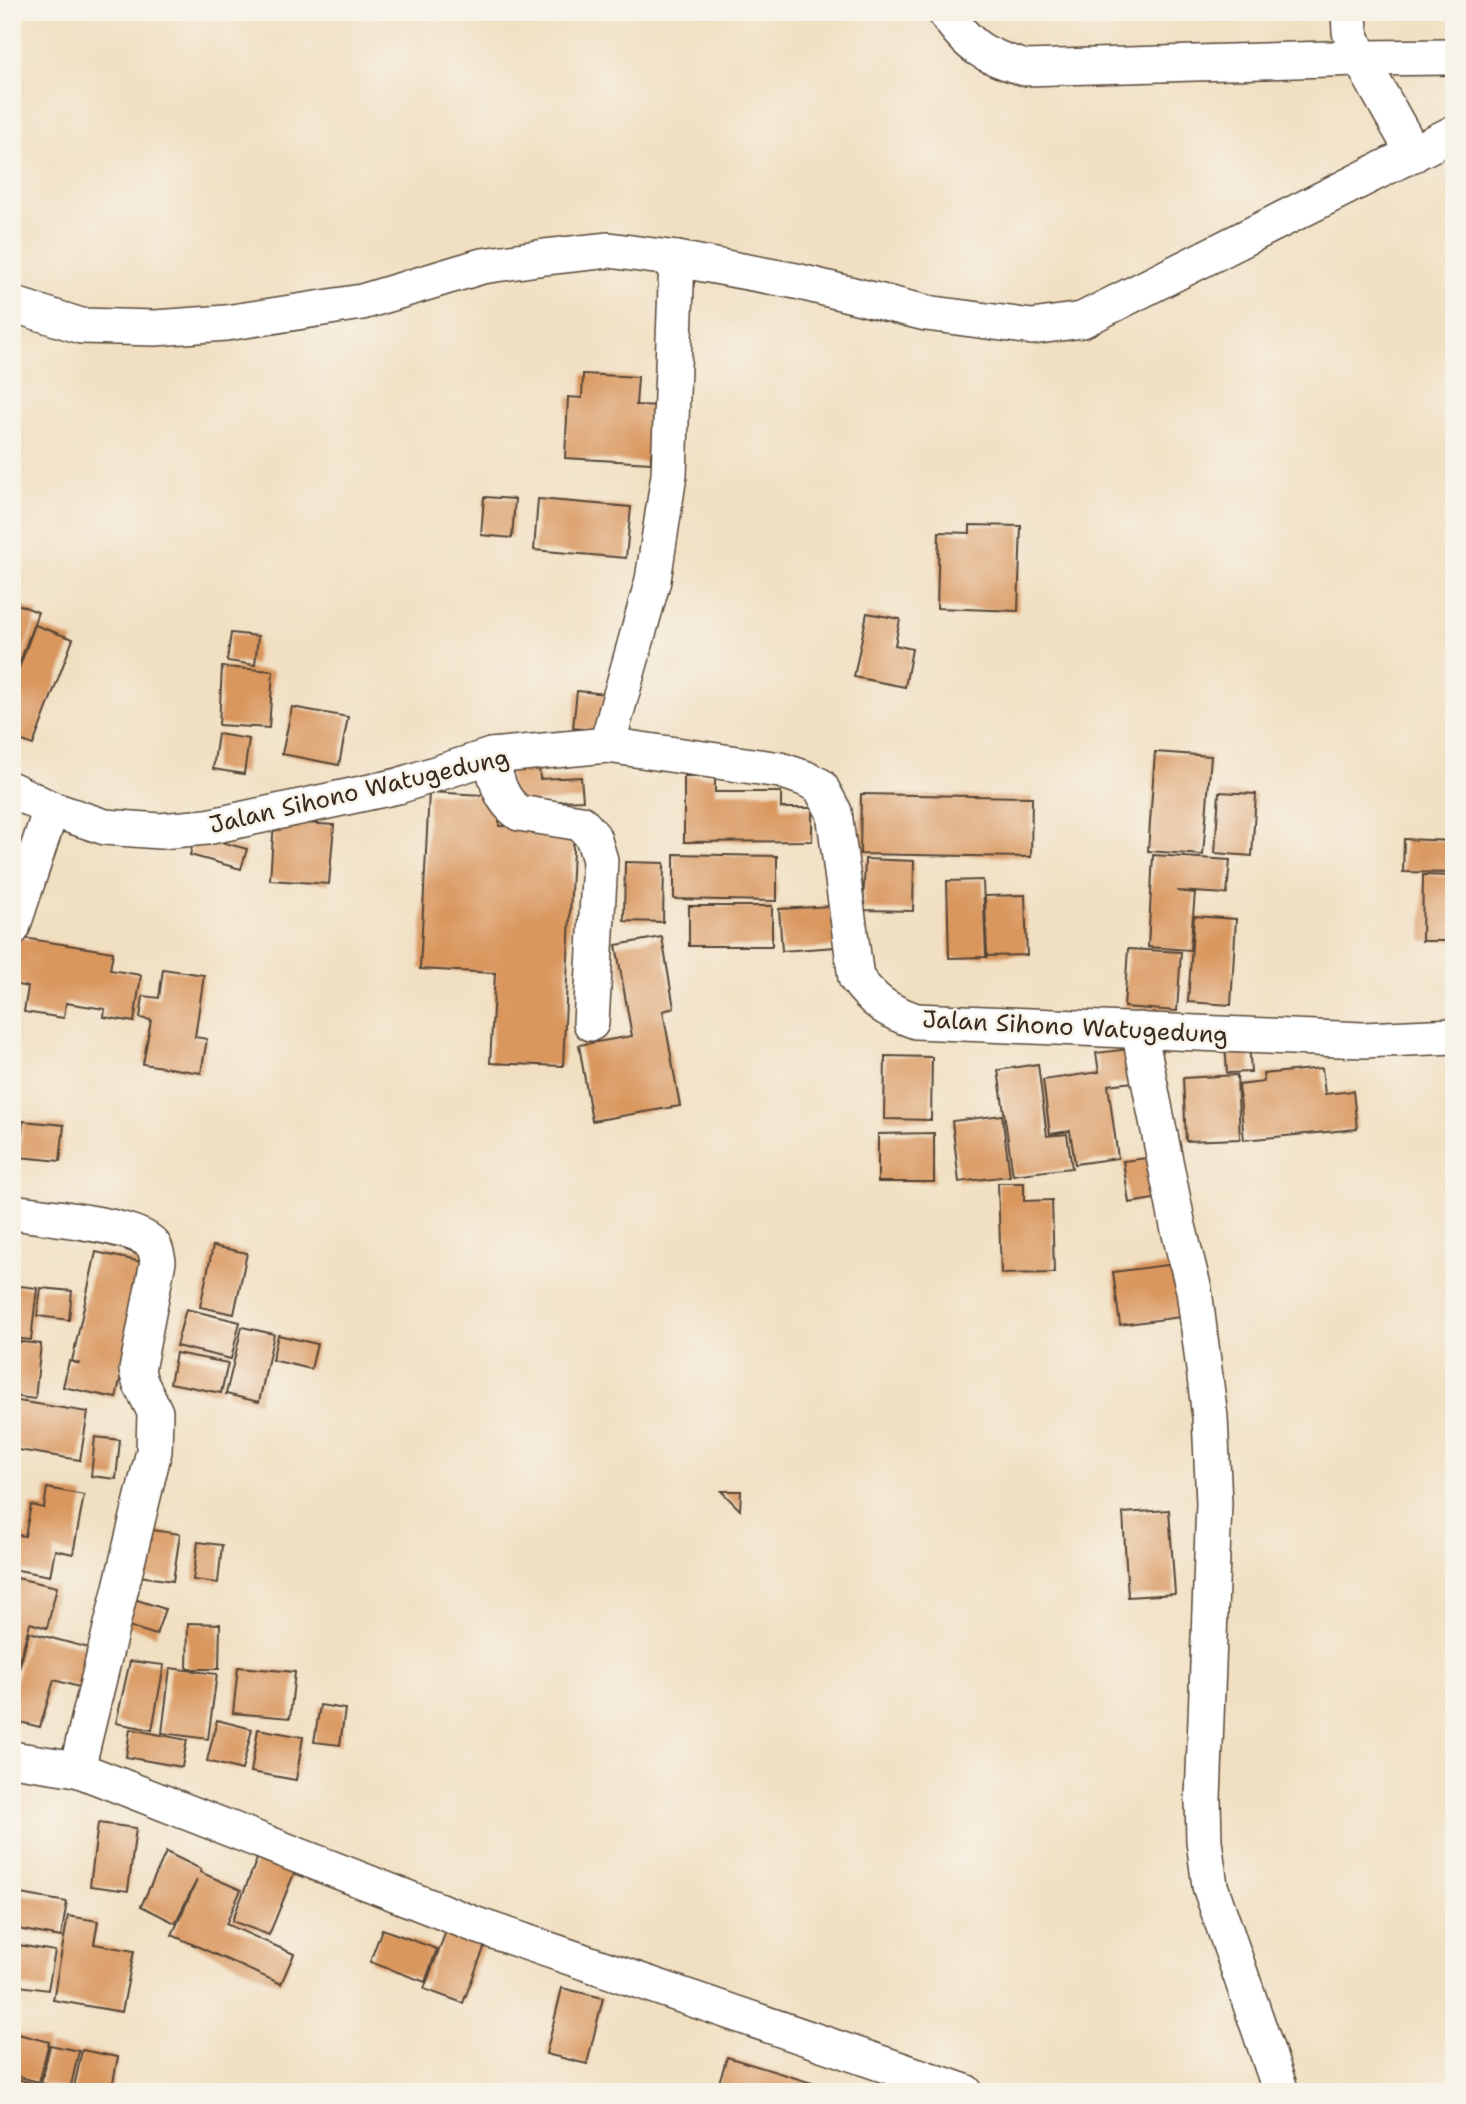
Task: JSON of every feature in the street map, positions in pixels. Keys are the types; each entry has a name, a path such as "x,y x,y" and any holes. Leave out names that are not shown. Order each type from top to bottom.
{"street":[{"path":"945,12 959,33 987,55 1025,68 1454,57"},
{"path":"1349,12 1350,32 1360,58 1414,154"},
{"path":"12,304 81,326 155,328 226,323 362,302 482,266 609,250 677,259 796,281 926,313 1032,327 1082,320 1454,133"},
{"path":"607,745 653,580 669,475 677,259"},
{"name":"Jalan Sihono Watugedung","path":"12,790 51,809 105,827 160,831 207,827 398,786 491,756 607,745 780,770 820,786 834,812 856,978 871,998 894,1014 916,1021 1363,1041 1454,1036"},
{"path":"491,756 500,793 513,809 519,813 581,823 593,837 600,860 591,1023"},
{"path":"12,928 51,809"},
{"path":"1139,1030 1178,1226 1194,1290 1210,1417 1214,1503 1203,1799 1204,1841 1210,1886 1281,2092"},
{"path":"12,1212 109,1227 141,1236 154,1245 158,1261 137,1370 155,1412 153,1451 77,1769"},
{"path":"12,1759 77,1769 476,1925 965,2092"}],"building":[{"path":"583,374 638,377 636,405 666,406 664,454 651,454 651,463 565,458 568,397 582,398"},
{"path":"484,497 515,499 512,538 481,535"},
{"path":"538,499 631,507 626,558 534,550"},
{"path":"970,525 1021,526 1018,611 937,608 939,532 970,533"},
{"path":"12,602 38,612 13,681 12,681"},
{"path":"867,613 900,619 895,645 912,649 905,687 854,677"},
{"path":"35,625 73,639 33,745 12,737 12,687"},
{"path":"231,633 258,636 255,665 227,661"},
{"path":"222,667 273,671 269,728 219,725"},
{"path":"577,691 606,694 601,731 573,728"},
{"path":"292,707 348,717 339,765 282,754"},
{"path":"218,734 249,739 244,774 213,769"},
{"path":"1155,752 1211,756 1203,855 1148,851"},
{"path":"539,766 540,779 581,777 583,800 511,803 509,767"},
{"path":"684,776 715,776 715,792 781,792 781,808 812,808 812,841 684,842"},
{"path":"429,792 500,796 499,826 574,829 563,1066 490,1063 495,973 420,969"},
{"path":"1219,792 1256,794 1252,856 1215,853"},
{"path":"861,794 1032,797 1031,857 860,854"},
{"path":"274,821 334,825 329,884 270,880"},
{"path":"195,835 247,849 241,869 190,855"},
{"path":"1404,839 1454,841 1454,873 1403,872"},
{"path":"12,848 21,850 12,880"},
{"path":"674,854 777,856 777,901 674,899"},
{"path":"1153,855 1230,860 1227,894 1177,891 1195,893 1190,950 1148,947"},
{"path":"865,859 914,861 913,911 863,910"},
{"path":"625,862 664,863 663,922 624,921"},
{"path":"1423,875 1454,876 1454,941 1422,941"},
{"path":"983,880 986,957 949,958 947,881"},
{"path":"1025,895 1027,955 987,956 985,896"},
{"path":"689,906 772,906 772,946 689,946"},
{"path":"832,906 835,947 782,951 779,909"},
{"path":"1194,916 1236,919 1231,1005 1188,1002"},
{"path":"17,937 113,952 110,970 141,975 134,1022 104,1017 105,1009 66,1003 64,1018 24,1012 28,987 12,984"},
{"path":"662,937 674,1008 663,1011 680,1106 592,1121 579,1045 632,1036 616,945"},
{"path":"1128,949 1181,952 1177,1011 1124,1007"},
{"path":"163,969 204,975 195,1037 207,1039 201,1073 143,1064 151,1020 140,1018 143,996 159,998"},
{"path":"1249,1042 1251,1072 1227,1073 1225,1043"},
{"path":"1129,1049 1134,1082 1108,1085 1118,1158 1075,1164 1070,1131 1050,1134 1043,1080 1099,1072 1096,1053"},
{"path":"885,1056 932,1057 931,1120 884,1119"},
{"path":"1038,1064 1047,1136 1067,1134 1072,1168 1013,1175 998,1070"},
{"path":"1322,1068 1325,1094 1353,1091 1357,1129 1244,1140 1239,1085 1264,1082 1263,1074"},
{"path":"1237,1075 1240,1139 1186,1141 1183,1078"},
{"path":"1002,1115 1010,1176 959,1182 952,1121"},
{"path":"23,1121 64,1125 60,1161 19,1157"},
{"path":"934,1133 934,1182 878,1182 878,1134"},
{"path":"1154,1157 1160,1198 1129,1203 1123,1161"},
{"path":"998,1183 1024,1183 1024,1201 1052,1200 1054,1273 1001,1274"},
{"path":"213,1246 247,1253 234,1314 200,1307"},
{"path":"96,1252 146,1263 116,1398 63,1387 69,1361 80,1364 72,1361"},
{"path":"1174,1264 1181,1317 1120,1325 1113,1272"},
{"path":"12,1285 37,1288 31,1340 12,1338"},
{"path":"41,1288 72,1291 69,1320 37,1316"},
{"path":"186,1309 240,1322 231,1359 176,1346"},
{"path":"242,1327 274,1334 259,1402 226,1394"},
{"path":"278,1335 317,1344 311,1369 272,1360"},
{"path":"12,1341 41,1344 35,1399 12,1396"},
{"path":"176,1353 228,1363 221,1393 170,1383"},
{"path":"12,1400 88,1412 80,1460 12,1449"},
{"path":"95,1437 120,1440 116,1479 91,1476"},
{"path":"47,1488 84,1495 73,1554 55,1550 50,1576 12,1569 12,1534 25,1536 31,1505 44,1508"},
{"path":"721,1491 741,1491 740,1510"},
{"path":"1169,1510 1175,1594 1128,1597 1123,1513"},
{"path":"139,1528 180,1534 173,1581 132,1575"},
{"path":"198,1542 222,1545 218,1583 193,1580"},
{"path":"12,1577 57,1587 47,1628 30,1623 17,1668 12,1667"},
{"path":"134,1599 165,1609 156,1635 125,1625"},
{"path":"188,1623 220,1624 219,1669 187,1669"},
{"path":"29,1632 100,1651 89,1690 54,1680 40,1727 12,1720 12,1694"},
{"path":"130,1661 164,1665 152,1730 116,1723"},
{"path":"238,1667 295,1672 290,1718 233,1713"},
{"path":"170,1668 217,1674 208,1739 162,1733"},
{"path":"320,1705 345,1709 340,1745 314,1742"},
{"path":"217,1720 252,1729 242,1770 207,1761"},
{"path":"130,1729 187,1740 182,1767 126,1757"},
{"path":"258,1729 303,1737 296,1780 251,1772"},
{"path":"98,1823 136,1828 128,1891 90,1886"},
{"path":"263,1844 300,1859 269,1935 232,1921"},
{"path":"166,1852 201,1869 200,1872 241,1890 226,1924 294,1954 281,1984 172,1935 197,1880 175,1923 141,1906"},
{"path":"15,1893 67,1902 61,1937 12,1928"},
{"path":"68,1916 98,1921 94,1944 134,1951 122,2012 53,2000"},
{"path":"448,1926 487,1940 463,2003 424,1989"},
{"path":"382,1929 437,1949 425,1982 370,1962"},
{"path":"12,1944 55,1951 48,1990 12,1985"},
{"path":"562,1988 603,1998 587,2064 546,2054"},
{"path":"18,2034 49,2042 39,2082 12,2075 12,2055"},
{"path":"50,2045 79,2051 70,2090 41,2083"},
{"path":"82,2050 118,2057 111,2092 73,2092"},
{"path":"727,2057 838,2091 838,2092 716,2092"},
{"path":"12,2078 58,2089 58,2092 12,2092"}]}
